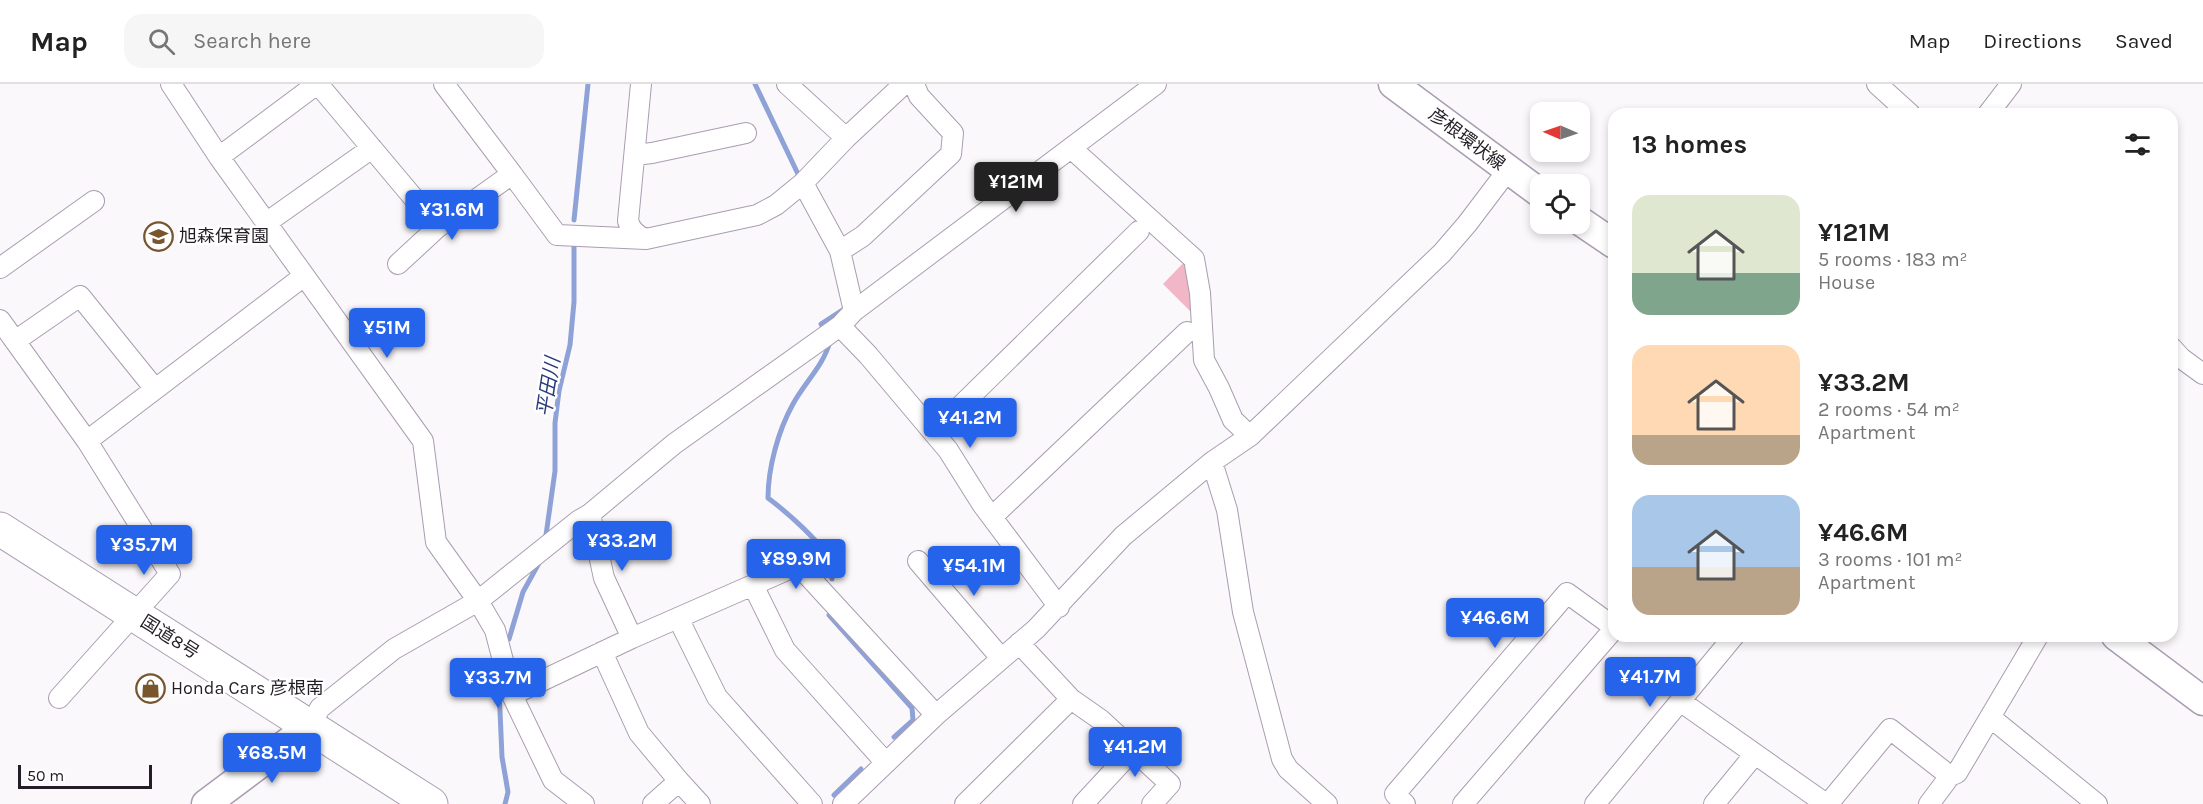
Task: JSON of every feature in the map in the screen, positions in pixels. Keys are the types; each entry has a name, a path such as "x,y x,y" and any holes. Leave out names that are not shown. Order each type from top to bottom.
{"highway":[{"name":"国道8号","path":"0,530 431,804"}],"main road":[{"name":"彦根環状線","path":"1393,84 1530,186"},
{"path":"1590,227 1608,240"},
{"path":"2124,642 2203,701"},
{"path":"206,804 310,726"}],"street":[{"path":"171,84 219,157 423,441 436,542 478,601 495,630 512,695 553,780 584,804"},
{"path":"219,157 318,84 438,227"},
{"path":"641,84 628,221 633,231 646,239"},
{"path":"787,84 846,138"},
{"path":"452,87 557,235 646,239 757,215 776,205 803,183 846,138 904,84"},
{"path":"840,251 863,236 951,154 953,134 919,96 914,84"},
{"path":"310,726 320,708 394,650 478,601 578,521 590,514 674,444 840,326 854,311 1155,84"},
{"path":"1877,84 1903,108"},
{"path":"1993,108 2012,84"},
{"path":"635,155 746,133"},
{"path":"266,223 372,148"},
{"path":"1071,148 1194,259 1200,293 1204,360 1233,420 1250,436"},
{"path":"843,804 936,715 1059,607 1123,536 1212,462 1250,436 1442,253 1508,170"},
{"path":"399,264 438,227 512,174"},
{"path":"803,183 840,251 854,311"},
{"path":"0,268 94,201"},
{"path":"934,432 1139,231"},
{"path":"87,441 304,276"},
{"path":"15,341 80,296 156,389"},
{"path":"0,320 87,441 170,574 59,698"},
{"path":"840,326 934,432 948,450 981,504 1059,607"},
{"path":"992,517 1187,332"},
{"path":"2178,355 2203,375"},
{"path":"1212,462 1227,510 1243,612 1282,759 1288,769 1327,804"},
{"path":"590,514 604,578 632,638"},
{"path":"918,561 1001,658"},
{"path":"512,695 632,638 798,565 936,715"},
{"path":"753,585 785,650 886,763"},
{"path":"1405,804 1395,794 1567,593 1608,624"},
{"path":"678,618 717,697 812,804"},
{"path":"1463,804 1608,635"},
{"path":"1595,804 1729,642"},
{"path":"1929,804 1950,776 1957,773 2034,642"},
{"path":"1019,643 1071,699 1101,720 1170,784 1152,804"},
{"path":"602,652 639,733 700,804"},
{"path":"965,804 1071,699"},
{"path":"1680,701 1827,804 1890,729 1950,776"},
{"path":"1990,717 2097,804"},
{"path":"1083,804 1133,750"},
{"path":"1714,804 1755,754"},
{"path":"653,804 679,781"}],"shaded area":[{"path":"1189,257 1192,313 1163,284"}],"waterway":[{"name":"平田川","path":"574,220 588,84"},
{"path":"755,84 798,174"},
{"name":"平田川","path":"546,535 555,471 555,423 559,391 570,345 574,302 574,244"},
{"path":"823,327 821,324 844,309"},
{"path":"830,341 823,358 798,396 778,438 772,462 768,498 822,548 831,565 832,579"},
{"name":"平田川","path":"509,639 523,592 539,563"},
{"path":"829,615 912,708 913,720 894,737"},
{"name":"平田川","path":"499,688 502,757 508,792 505,804"},
{"path":"834,795 861,769"}],"place":[{"name":"旭森保育園","path":"158,236"},
{"name":"Honda Cars 彦根南","path":"150,688"}]}
